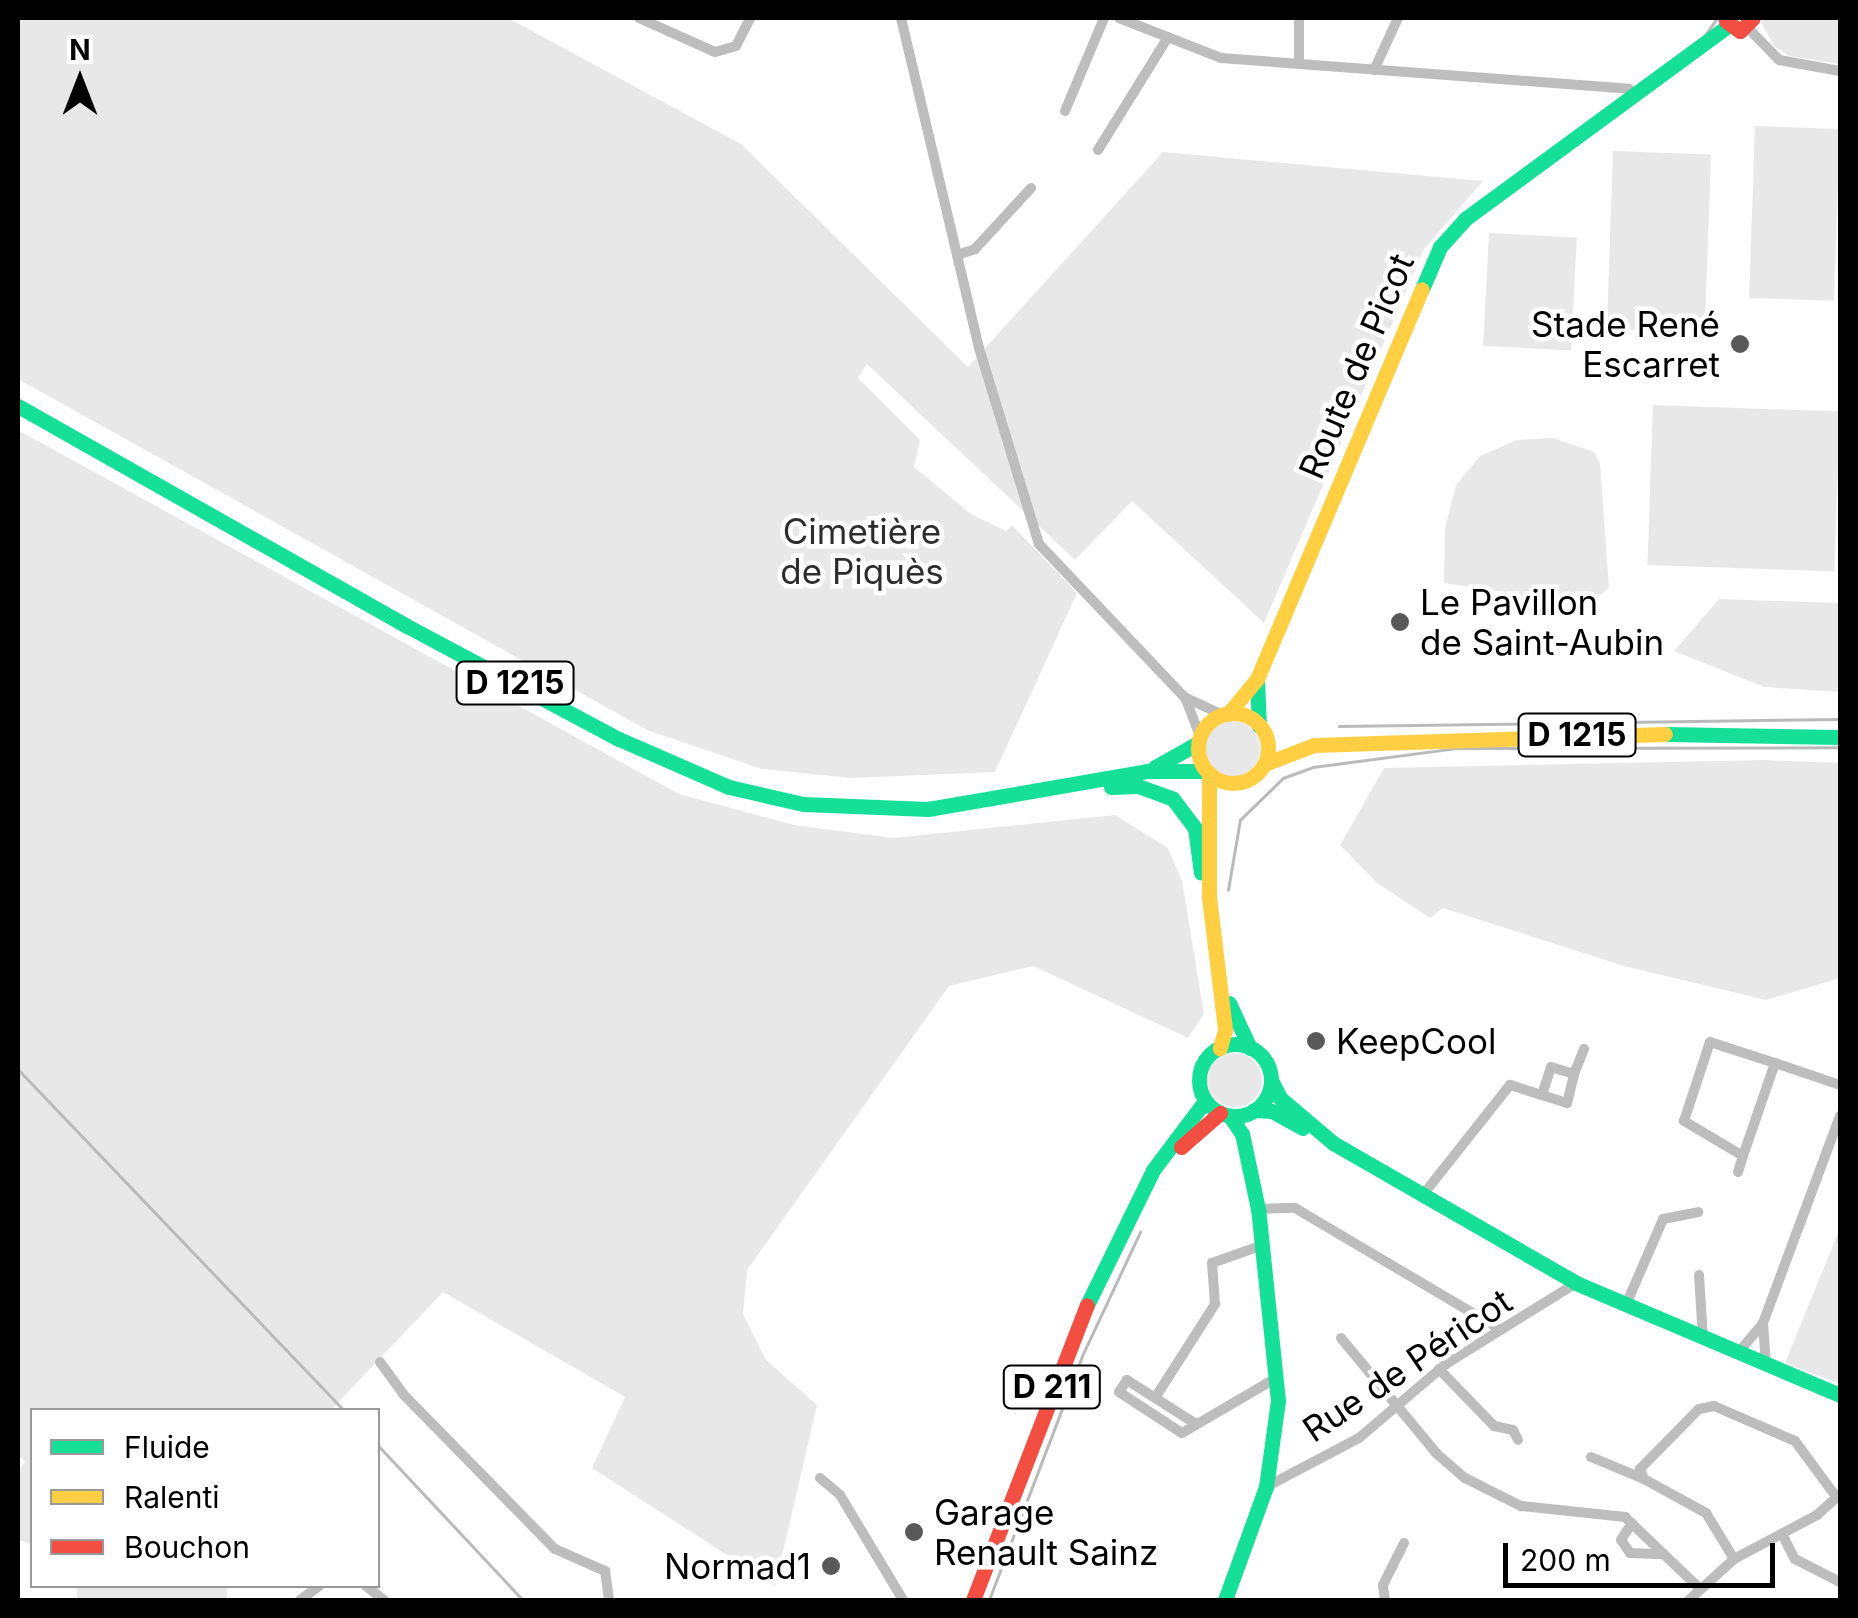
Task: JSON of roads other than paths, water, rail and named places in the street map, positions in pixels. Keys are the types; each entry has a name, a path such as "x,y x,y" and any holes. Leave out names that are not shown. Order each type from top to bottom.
{"main road":[{"path":"1726,22 1750,23"},
{"name":"Route de Picot","path":"1225,714 1257,679 1440,247 1465,219 1636,97 1726,22"},
{"name":"D 1215","path":"18,406 407,626 633,746 729,787 865,810 928,809 1058,790 1146,771 1208,772"},
{"name":"Route de Picot","path":"1257,679 1262,730"},
{"path":"1212,943 1214,824 1208,772 1199,740 1225,714 1262,730 1264,764 1231,790 1214,824"},
{"name":"D 1215","path":"1262,730 1314,745 1658,734 1840,737"},
{"name":"D 1215","path":"1146,771 1199,740"},
{"name":"D 1215","path":"1264,764 1314,745"},
{"path":"1208,772 1225,782 1244,781"},
{"path":"1058,790 1138,786 1159,791 1186,812 1200,844 1200,898 1212,943 1225,1030 1220,1048 1200,1070 1205,1101 1242,1134 1264,1244 1278,1377 1266,1488 1226,1600"},
{"path":"1218,976 1250,1048 1267,1064 1280,1098 1333,1144"},
{"path":"1220,1048 1250,1048"},
{"path":"1242,1134 1270,1080"},
{"name":"D 211","path":"973,1600 1078,1322 1162,1156 1205,1101"},
{"path":"1225,1115 1272,1111 1624,1308 1840,1395"},
{"name":"D 211","path":"1128,1218 1168,1161 1225,1115"},
{"name":"D 211","path":"963,1600 985,1560"}],"street":[{"path":"638,18 715,52 736,46 750,18"},
{"path":"900,18 957,255 1039,544 1184,696 1225,714"},
{"path":"1064,111 1104,18"},
{"path":"1119,18 1138,21 1221,58 1628,89 1636,97"},
{"path":"1298,64 1299,18"},
{"path":"1374,70 1398,18"},
{"path":"1750,23 1779,60 1840,72"},
{"path":"1098,150 1168,37"},
{"path":"957,255 975,250 1031,188"},
{"path":"1184,696 1199,740"},
{"path":"1744,1156 1684,1121 1712,1036 1775,1064 1840,1085"},
{"path":"1422,1196 1510,1085 1567,1104 1584,1049"},
{"path":"1738,1172 1775,1064"},
{"path":"1542,1094 1551,1067 1574,1074"},
{"path":"1738,1354 1763,1324 1840,1116"},
{"path":"1258,1209 1295,1208 1500,1330"},
{"path":"1624,1308 1663,1218 1698,1212"},
{"path":"1155,1398 1215,1304 1212,1263 1264,1244"},
{"path":"1699,1275 1703,1341"},
{"name":"Rue de Péricot","path":"1266,1488 1358,1438 1439,1369 1576,1283"},
{"path":"1763,1324 1766,1366"},
{"path":"1341,1338 1436,1454 1494,1495 1521,1506 1632,1523 1697,1586"},
{"path":"380,1362 403,1394 556,1549 604,1570 609,1600"},
{"path":"1439,1369 1494,1426 1513,1430 1518,1440"},
{"path":"1196,1424 1127,1380 1119,1392 1182,1433 1278,1377"},
{"path":"1644,1479 1645,1458 1699,1409 1714,1406 1795,1442 1839,1496 1782,1534 1734,1558 1697,1586 1689,1600"},
{"path":"1591,1457 1694,1502 1734,1558"},
{"path":"820,1478 840,1495 903,1600"},
{"path":"1632,1523 1622,1545 1636,1556 1664,1554"},
{"path":"1782,1534 1795,1560 1840,1582"},
{"path":"1385,1600 1382,1586 1404,1543"}],"waterway":[{"path":"1706,34 1717,18"},
{"path":"1339,726 1840,719"},
{"path":"1228,890 1240,820 1283,778 1313,767 1458,748 1840,747"},
{"path":"18,1069 342,1408"},
{"path":"989,1600 1082,1356 1140,1232"},
{"path":"380,1447 523,1600"}],"place":[{"name":"Stade René Escarret","path":"1740,344"},
{"name":"Le Pavillon de Saint-Aubin","path":"1400,622"},
{"name":"KeepCool","path":"1316,1041"},
{"name":"Garage Renault Sainz","path":"914,1532"},
{"name":"Normad1","path":"831,1566"}],"park label":[{"name":"Cimetière de Piquès","path":"862,551"}]}
